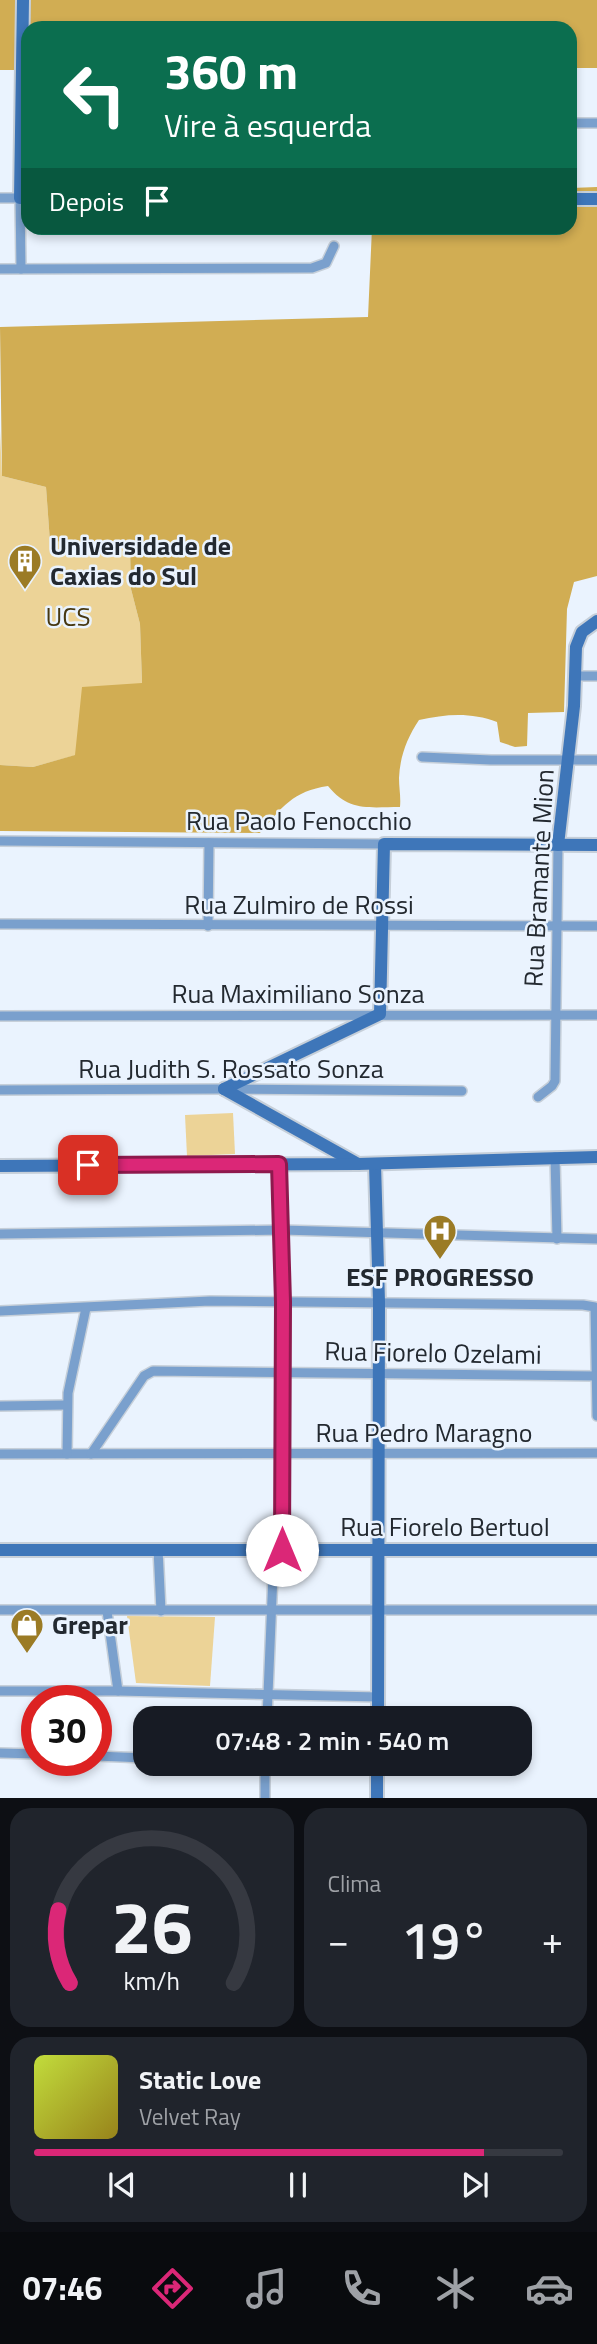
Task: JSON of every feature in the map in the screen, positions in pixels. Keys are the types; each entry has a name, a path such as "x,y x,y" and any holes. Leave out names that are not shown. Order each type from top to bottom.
{"street":[{"path":"23,0 23,21"},
{"path":"577,123 597,123"},
{"path":"0,198 21,198"},
{"path":"577,199 597,199"},
{"path":"21,269 22,235"},
{"path":"0,269 312,268 326,263 334,246"},
{"name":"Rua Bramante Mion","path":"538,1097 555,1081 558,845 576,646 582,632 597,621"},
{"path":"575,676 597,676"},
{"path":"422,757 597,760"},
{"name":"Rua Paolo Fenocchio","path":"0,841 597,845"},
{"path":"208,926 209,843"},
{"path":"224,1088 380,1014 384,844"},
{"name":"Rua Zulmiro de Rossi","path":"0,924 597,926"},
{"name":"Rua Maximiliano Sonza","path":"0,1016 597,1015"},
{"path":"224,1088 358,1164"},
{"name":"Rua Judith S. Rossato Sonza","path":"0,1090 224,1088 462,1091"},
{"path":"555,1157 557,1239"},
{"path":"0,1166 375,1164 597,1157"},
{"path":"268,1706 282,1454 283,1302 279,1164"},
{"path":"375,1164 379,1302 379,1706"},
{"path":"0,1234 282,1230 597,1239"},
{"path":"0,1311 210,1301 568,1303 595,1307 597,1416"},
{"path":"67,1454 67,1405 86,1308"},
{"name":"Rua Fiorelo Ozelami","path":"90,1454 144,1376 153,1371 596,1376"},
{"path":"0,1406 67,1405"},
{"name":"Rua Pedro Maragno","path":"0,1454 597,1453"},
{"path":"158,1549 161,1611"},
{"name":"Rua Fiorelo Bertuol","path":"0,1550 597,1550"},
{"path":"0,1610 597,1610"},
{"path":"107,1611 118,1691"},
{"path":"112,1691 379,1697"},
{"path":"0,1692 21,1694"},
{"path":"0,1753 21,1754"},
{"path":"112,1757 133,1758"},
{"path":"265,1776 265,1798"},
{"path":"377,1776 377,1798"}],"green space":[{"name":"UCS","path":"0,431 2,476 46,487 50,542 89,540 130,547 131,589 140,624 142,684 76,755 33,767 0,765"},
{"path":"233,1113 235,1154 187,1156 185,1115"},
{"path":"127,1616 215,1617 210,1686 136,1683"}],"shaded area":[{"path":"0,0 597,0 597,68 577,68 577,21 21,21 21,70 0,70"},
{"path":"597,187 597,576 574,582 567,609 564,712 528,713 527,746 515,747 500,742 497,722 487,719 458,715 419,720 408,740 401,762 400,807 352,804 328,786 297,796 282,808 260,833 0,831 0,765 33,767 75,755 82,687 142,683 140,624 131,589 130,548 89,540 50,542 46,487 2,476 0,327 368,317 372,235 577,235 577,188"}],"place":[{"name":"Universidade de Caxias do Sul","path":"25,591"},
{"name":"ESF PROGRESSO","path":"440,1261"},
{"name":"Grepar","path":"27,1655"}],"route":[{"path":"88,1165 279,1164 283,1302 282,1550"}]}
